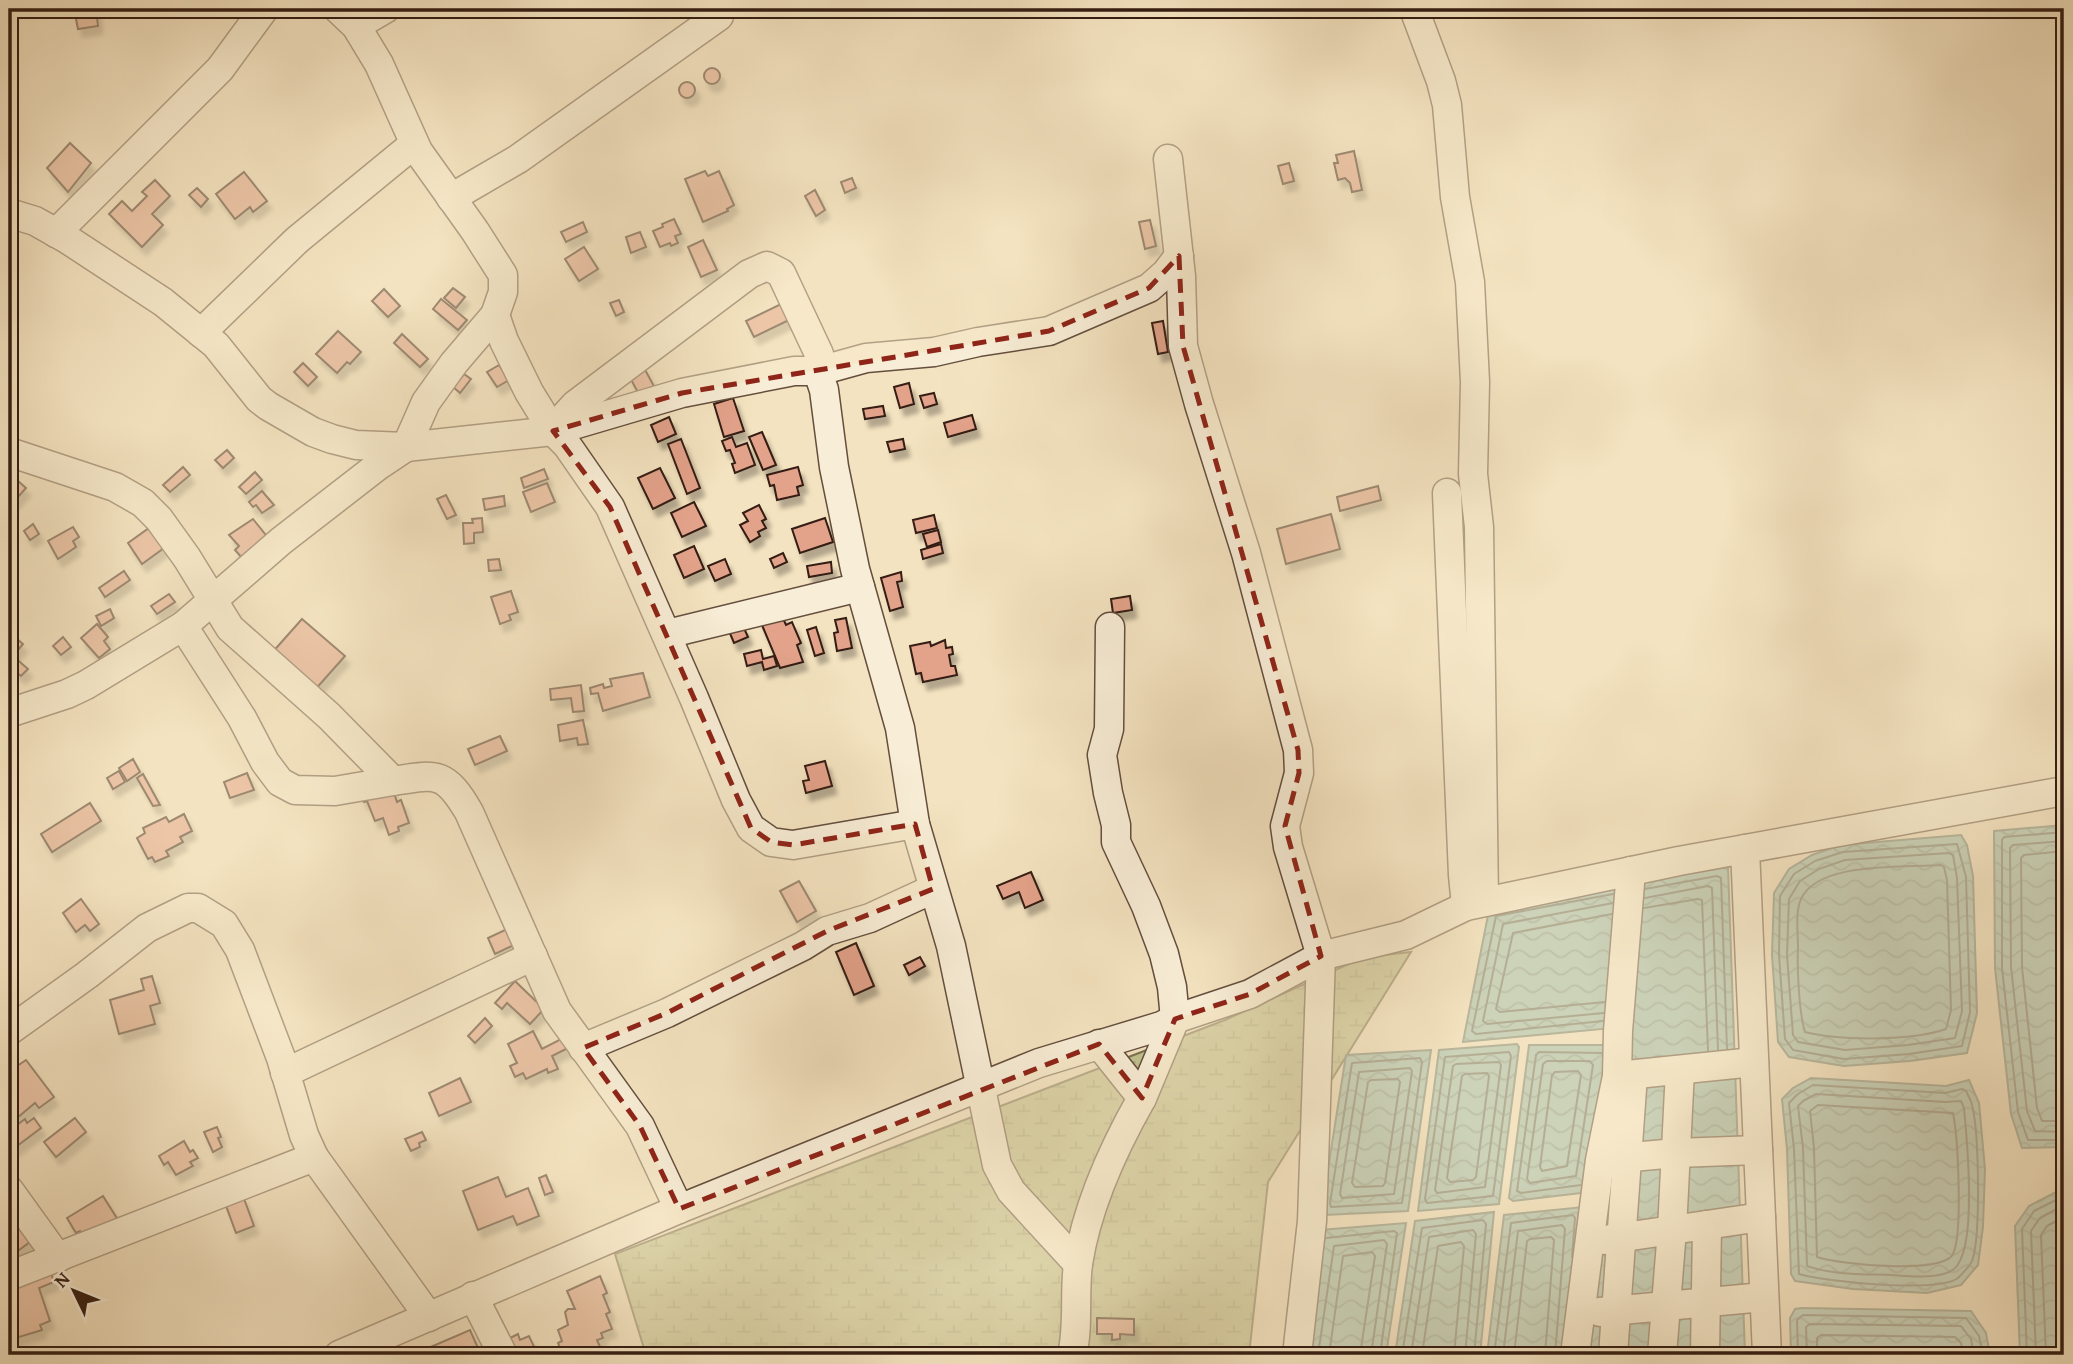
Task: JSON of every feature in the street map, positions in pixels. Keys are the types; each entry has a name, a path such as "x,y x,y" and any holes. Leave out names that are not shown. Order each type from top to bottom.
{"street":[{"path":"56,233 220,69 264,9"},
{"path":"9,713 86,685 183,626 281,541 379,464 405,447 426,402 454,363 495,315 503,292 503,275 414,144 379,64 347,17 385,9"},
{"path":"1414,9 1441,81 1447,105 1455,197 1470,282 1475,382 1473,474 1479,527 1475,904"},
{"path":"451,198 518,159 719,16"},
{"path":"201,333 297,240 414,144"},
{"path":"1168,159 1179,256 1183,346 1246,553 1298,750 1298,773 1285,826 1288,847 1321,956 1312,1222 1297,1355"},
{"path":"9,213 34,221 56,233 163,302 216,345 259,399 313,432 356,445 405,447 557,430 682,393 793,371 819,371 866,358 934,352 1049,331 1149,288 1166,273 1179,256"},
{"path":"557,430 575,405 749,274 767,266 781,273 819,354 819,371 834,467 860,587 900,728 915,824 951,946 996,1165 1011,1191 1078,1264"},
{"path":"495,315 519,372 611,507 736,800 751,828 771,842 793,845 915,824"},
{"path":"9,452 115,487 143,503 159,519 214,599 230,628 329,716 394,781"},
{"path":"1447,494 1475,904"},
{"path":"667,634 860,587"},
{"path":"183,626 242,718 265,762 280,782 295,790 335,791 430,776 446,782 457,791 469,811 558,1011 640,1126 679,1209"},
{"path":"1072,1355 1078,1264 1088,1217 1111,1159 1142,1098 1175,1019 1172,987 1164,954 1146,906 1116,842 1116,825 1102,754 1109,729 1110,626"},
{"path":"339,1355 679,1209 1039,1063 1161,1026 1250,994 1321,956 1406,935 1475,904 1745,849 2064,791"},
{"path":"1745,849 1767,1355"},
{"path":"1575,1355 1588,1242 1614,1159 1625,1076 1618,1031 1631,871"},
{"path":"583,1048 667,1013 827,932 870,918 933,889"},
{"path":"9,1031 147,928 188,908 198,908 224,924 240,950 314,1157 429,1317"},
{"path":"285,1073 533,956"},
{"path":"1099,1044 1142,1098"},
{"path":"1625,1076 1754,1062"},
{"path":"1662,1355 1672,1230 1680,1070"},
{"path":"1614,1159 1676,1153 1758,1150"},
{"path":"9,1276 314,1157"},
{"path":"1613,1355 1622,1238 1614,1159"},
{"path":"9,1190 58,1258"},
{"path":"1588,1242 1761,1217"},
{"path":"1705,1355 1707,1225"},
{"path":"473,1296 503,1355"},
{"path":"1580,1313 1764,1297"}],"highlighted area":[{"path":"1179,256 1183,346 1298,750 1299,773 1285,826 1321,956 1250,994 1175,1019 1142,1098 1099,1044 679,1209 640,1126 583,1048 667,1013 827,931 933,889 915,824 793,845 771,842 751,828 610,507 553,431 682,393 1049,331 1149,288"}],"green space":[{"path":"1411,952 1268,1182 1249,1355 646,1355 615,1254 1225,1020 1364,957"}],"water":[{"path":"2064,825 2064,1147 2022,1148 2011,1114 1995,968 1994,831"},
{"path":"1961,835 1967,845 1973,876 1977,1013 1967,1053 1844,1066 1789,1057 1778,1042 1772,955 1774,893 1789,869 1812,855 1841,845"},
{"path":"1728,866 1745,1355 1583,1355 1623,1027 1463,1042 1489,910"},
{"path":"1517,1044 1519,1047 1499,1204 1418,1211 1439,1050"},
{"path":"1529,1045 1612,1045 1587,1190 1581,1193 1513,1201 1509,1198"},
{"path":"1431,1050 1408,1211 1324,1215 1321,1213 1346,1055"},
{"path":"1811,1078 1946,1086 1969,1080 1979,1103 1985,1169 1983,1227 1978,1265 1961,1285 1927,1293 1853,1289 1795,1281 1791,1274 1787,1149 1782,1099 1793,1088"},
{"path":"2064,1188 2064,1355 2020,1355 2015,1226 2029,1206"},
{"path":"1583,1207 1571,1355 1487,1355 1504,1215"},
{"path":"1494,1212 1480,1355 1395,1355 1415,1221"},
{"path":"1406,1223 1386,1355 1302,1355 1320,1230"},
{"path":"1795,1309 1971,1311 1986,1333 1990,1355 1791,1355 1790,1318"}],"building":[{"path":"74,9 96,9 98,26 78,29"},
{"path":"712,68 720,76 712,84 704,76"},
{"path":"687,82 695,90 687,98 679,90"},
{"path":"70,143 91,163 68,192 47,168"},
{"path":"1354,151 1362,190 1352,192 1350,183 1345,178 1338,180 1334,163 1338,163 1336,155"},
{"path":"1289,163 1294,181 1283,184 1278,166"},
{"path":"705,171 708,176 719,171 734,205 727,209 728,211 703,222 685,179"},
{"path":"244,172 267,201 253,212 250,207 235,219 216,194"},
{"path":"852,178 856,188 845,193 841,182"},
{"path":"155,180 170,196 152,214 163,225 142,247 109,214 122,201 132,211 147,196 142,192"},
{"path":"197,188 208,199 201,207 189,195"},
{"path":"815,190 825,210 816,216 805,196"},
{"path":"674,219 681,234 675,236 678,243 660,247 653,231"},
{"path":"1150,220 1156,246 1145,249 1139,222"},
{"path":"583,222 587,232 566,242 561,232"},
{"path":"640,232 646,247 631,253 626,237"},
{"path":"703,240 717,270 701,277 688,247"},
{"path":"584,247 598,269 579,281 565,259"},
{"path":"453,288 465,297 456,308 444,298"},
{"path":"384,289 400,306 388,317 372,301"},
{"path":"441,299 467,320 458,330 433,309"},
{"path":"619,300 624,312 616,316 610,303"},
{"path":"781,304 789,320 754,337 746,321"},
{"path":"1163,321 1168,352 1158,354 1152,323"},
{"path":"338,331 361,352 337,373 316,354"},
{"path":"402,334 428,359 420,367 394,343"},
{"path":"303,363 317,377 308,386 294,372"},
{"path":"499,365 509,380 497,387 487,372"},
{"path":"643,366 656,390 641,398 628,374"},
{"path":"464,374 471,379 460,393 453,387"},
{"path":"909,383 914,404 900,408 894,387"},
{"path":"934,393 937,404 924,408 920,396"},
{"path":"733,398 744,431 724,437 714,404"},
{"path":"883,406 885,416 865,419 863,409"},
{"path":"972,415 976,429 948,437 944,423"},
{"path":"669,417 676,434 658,442 651,425"},
{"path":"762,432 776,465 763,470 749,437"},
{"path":"732,437 736,447 747,443 755,465 735,473 732,464 735,463 730,450 726,451 722,441"},
{"path":"681,439 700,488 687,494 668,444"},
{"path":"903,439 905,449 890,452 887,442"},
{"path":"227,450 234,458 223,468 215,460"},
{"path":"183,467 190,475 170,492 163,485"},
{"path":"798,467 803,485 797,487 799,495 777,500 774,485 770,486 767,475"},
{"path":"660,468 675,498 653,509 638,478"},
{"path":"544,469 548,479 524,488 521,478"},
{"path":"255,472 262,480 246,494 239,487"},
{"path":"17,480 26,488 9,507 9,490"},
{"path":"547,483 555,502 531,512 523,492"},
{"path":"1378,486 1381,500 1340,511 1337,497"},
{"path":"262,491 274,505 262,513 256,505 253,507 249,502"},
{"path":"446,495 456,515 447,519 437,499"},
{"path":"504,496 505,506 485,510 483,499"},
{"path":"694,502 706,526 682,537 671,513"},
{"path":"759,505 766,519 762,521 766,528 758,532 760,536 750,542 740,525 748,521 743,513"},
{"path":"1331,514 1340,549 1286,564 1277,529"},
{"path":"934,515 937,528 916,533 913,520"},
{"path":"482,518 483,532 474,533 474,543 464,544 463,523 473,523 472,519"},
{"path":"825,518 833,542 800,553 792,529"},
{"path":"253,519 269,539 242,558 235,550 239,546 229,535"},
{"path":"33,524 39,534 30,540 24,531"},
{"path":"73,527 79,537 73,541 76,547 58,559 48,541"},
{"path":"149,528 164,548 142,564 128,543"},
{"path":"938,530 941,542 927,547 923,534"},
{"path":"941,544 943,553 923,559 921,550"},
{"path":"694,546 704,569 684,578 674,555"},
{"path":"783,553 787,562 774,568 770,559"},
{"path":"499,559 501,570 489,571 488,560"},
{"path":"725,559 731,574 715,581 708,566"},
{"path":"831,562 832,573 809,577 807,566"},
{"path":"124,571 130,580 105,597 99,588"},
{"path":"901,572 902,581 897,582 903,607 890,611 881,578"},
{"path":"511,591 518,612 509,615 511,620 500,624 491,597"},
{"path":"169,594 175,602 157,614 151,606"},
{"path":"1130,596 1132,610 1113,613 1111,599"},
{"path":"110,609 114,618 101,626 96,616"},
{"path":"780,612 786,625 792,622 801,643 797,645 803,662 780,668 759,618"},
{"path":"846,618 852,648 837,651 834,633 838,632 835,620"},
{"path":"302,619 345,656 313,692 270,655"},
{"path":"97,624 108,637 104,641 110,649 99,658 81,638"},
{"path":"743,626 748,637 734,643 729,631"},
{"path":"816,627 824,653 815,656 807,630"},
{"path":"63,637 71,647 61,655 53,646"},
{"path":"16,638 23,644 13,656 28,669 21,676 9,666 9,646"},
{"path":"945,640 946,648 952,647 953,654 949,655 951,666 955,666 957,675 923,682 921,673 916,674 910,646 930,642 931,646"},
{"path":"761,650 763,659 774,656 777,666 764,670 762,662 747,666 744,654"},
{"path":"643,673 650,697 603,711 598,693 591,694 590,688 603,684 604,688 612,686 610,679"},
{"path":"581,685 584,711 573,712 571,698 551,700 550,689"},
{"path":"583,720 588,744 578,745 577,738 560,741 558,725"},
{"path":"500,736 507,751 475,765 468,749"},
{"path":"133,759 140,772 127,781 119,768"},
{"path":"825,761 832,786 806,793 803,781 809,780 805,766"},
{"path":"119,771 125,782 113,789 107,778"},
{"path":"247,773 254,790 230,798 224,782"},
{"path":"143,774 160,805 153,806 137,778"},
{"path":"392,787 397,802 401,800 409,823 398,827 399,831 389,835 383,818 375,821 360,792"},
{"path":"90,803 101,821 52,852 41,834"},
{"path":"184,814 192,831 180,837 183,842 166,851 169,856 155,862 152,857 148,859 137,838 145,833 143,828 166,817 169,822"},
{"path":"1031,872 1043,900 1025,908 1019,892 1003,899 997,886"},
{"path":"799,881 816,911 797,922 780,891"},
{"path":"81,899 99,924 90,931 85,925 76,932 63,913"},
{"path":"507,929 514,945 495,954 488,938"},
{"path":"856,943 874,986 854,995 836,952"},
{"path":"920,957 925,966 909,975 904,965"},
{"path":"152,976 160,1003 150,1006 155,1024 119,1034 110,1000 144,990 141,979"},
{"path":"515,981 544,1009 530,1024 507,1003 502,1009 495,1003"},
{"path":"485,1018 492,1026 475,1043 468,1036"},
{"path":"533,1031 542,1049 563,1038 568,1048 552,1056 558,1069 548,1073 547,1069 526,1079 523,1073 515,1077 510,1066 517,1063 508,1044"},
{"path":"26,1060 54,1097 39,1108 35,1103 17,1118 9,1107 9,1067 11,1070"},
{"path":"460,1078 471,1102 439,1116 429,1093"},
{"path":"34,1118 41,1128 9,1152 9,1131 25,1119 27,1123"},
{"path":"75,1118 86,1132 56,1157 44,1142"},
{"path":"217,1127 222,1147 213,1152 204,1132"},
{"path":"422,1132 426,1140 411,1151 405,1139"},
{"path":"184,1141 190,1152 193,1150 198,1158 190,1162 193,1166 176,1175 168,1162 164,1165 159,1156"},
{"path":"546,1175 553,1192 545,1195 539,1178"},
{"path":"498,1177 506,1197 528,1188 539,1216 517,1225 513,1216 478,1230 463,1191"},
{"path":"103,1196 118,1220 86,1240 80,1231 76,1233 67,1218"},
{"path":"243,1196 254,1226 236,1233 225,1203"},
{"path":"20,1218 34,1239 15,1253 9,1244 9,1225"},
{"path":"50,1270 54,1282 39,1288 50,1321 40,1325 42,1330 9,1340 9,1284"},
{"path":"600,1276 607,1293 603,1295 610,1312 606,1314 612,1329 601,1333 603,1338 597,1340 601,1349 585,1355 563,1355 558,1343 562,1341 558,1330 568,1325 565,1312 575,1309 567,1291"},
{"path":"1097,1318 1134,1319 1134,1335 1120,1334 1120,1339 1112,1340 1112,1334 1097,1334"},
{"path":"470,1330 481,1355 412,1355"},
{"path":"518,1334 520,1340 529,1336 538,1355 515,1355 508,1339"}]}
